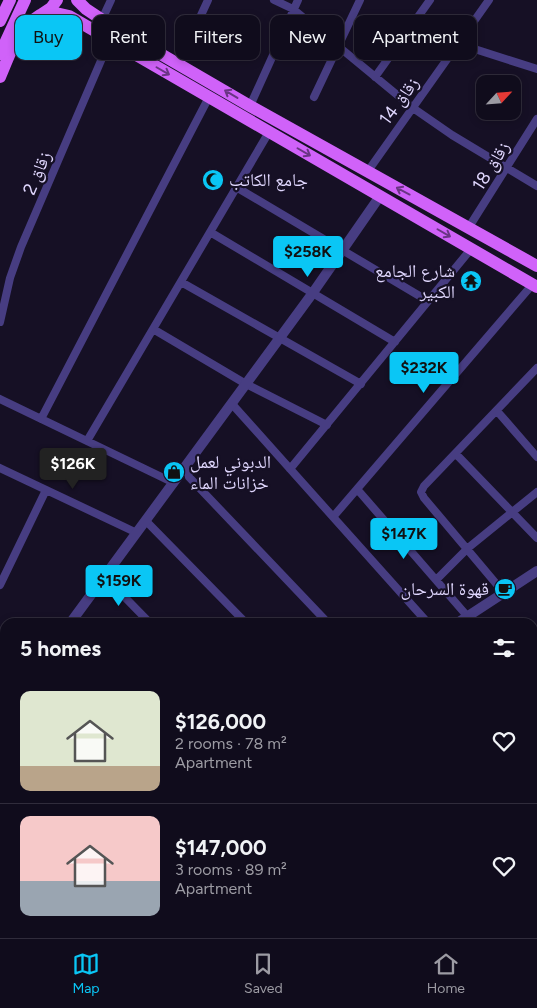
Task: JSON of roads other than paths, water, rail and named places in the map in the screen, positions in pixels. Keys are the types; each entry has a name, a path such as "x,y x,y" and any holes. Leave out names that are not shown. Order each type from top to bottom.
{"main road":[{"path":"0,22 10,0"},
{"path":"0,54 25,0"},
{"path":"41,15 58,0"},
{"path":"77,0 95,15"},
{"path":"0,7 5,12 15,16"},
{"path":"41,15 48,12 65,15"},
{"path":"0,77 15,43"},
{"path":"165,55 250,106 537,266"},
{"path":"144,60 535,286"}],"street":[{"path":"106,15 111,0"},
{"path":"179,63 208,0"},
{"path":"274,0 294,9 301,15"},
{"path":"250,106 298,0"},
{"path":"344,35 360,0"},
{"path":"375,77 430,0"},
{"name":"زقاق 14","path":"477,18 489,0"},
{"path":"344,50 413,108 452,135 537,186"},
{"path":"477,50 537,69"},
{"name":"زقاق 2","path":"0,322 15,262 101,60"},
{"path":"314,97 332,60"},
{"name":"زقاق 14","path":"368,171 448,60"},
{"path":"42,419 209,97"},
{"name":"زقاق 18","path":"470,227 536,124"},
{"path":"87,441 269,132"},
{"path":"236,188 428,301"},
{"path":"74,618 281,337 344,250 380,196"},
{"path":"210,232 395,342"},
{"path":"290,469 471,249"},
{"path":"181,282 281,337 360,384"},
{"path":"333,517 535,286"},
{"path":"153,329 246,384 327,425"},
{"path":"504,593 421,492 424,486 537,370"},
{"path":"0,399 174,483"},
{"path":"232,404 423,618"},
{"path":"497,411 537,457"},
{"path":"456,454 537,538"},
{"path":"187,465 189,477 324,618"},
{"path":"0,468 137,533"},
{"path":"357,489 436,580 462,618"},
{"path":"0,585 46,490"},
{"path":"436,580 468,548 537,492"},
{"path":"146,521 241,618"},
{"path":"466,618 537,571"},
{"path":"105,577 145,618"}],"place":[{"name":"جامع الكاتب","path":"213,180"},
{"name":"شارع الجامع الكبير","path":"471,281"},
{"name":"الدبوني لعمل خزانات الماء","path":"174,472"},
{"name":"قهوة السرحان","path":"505,589"}]}
